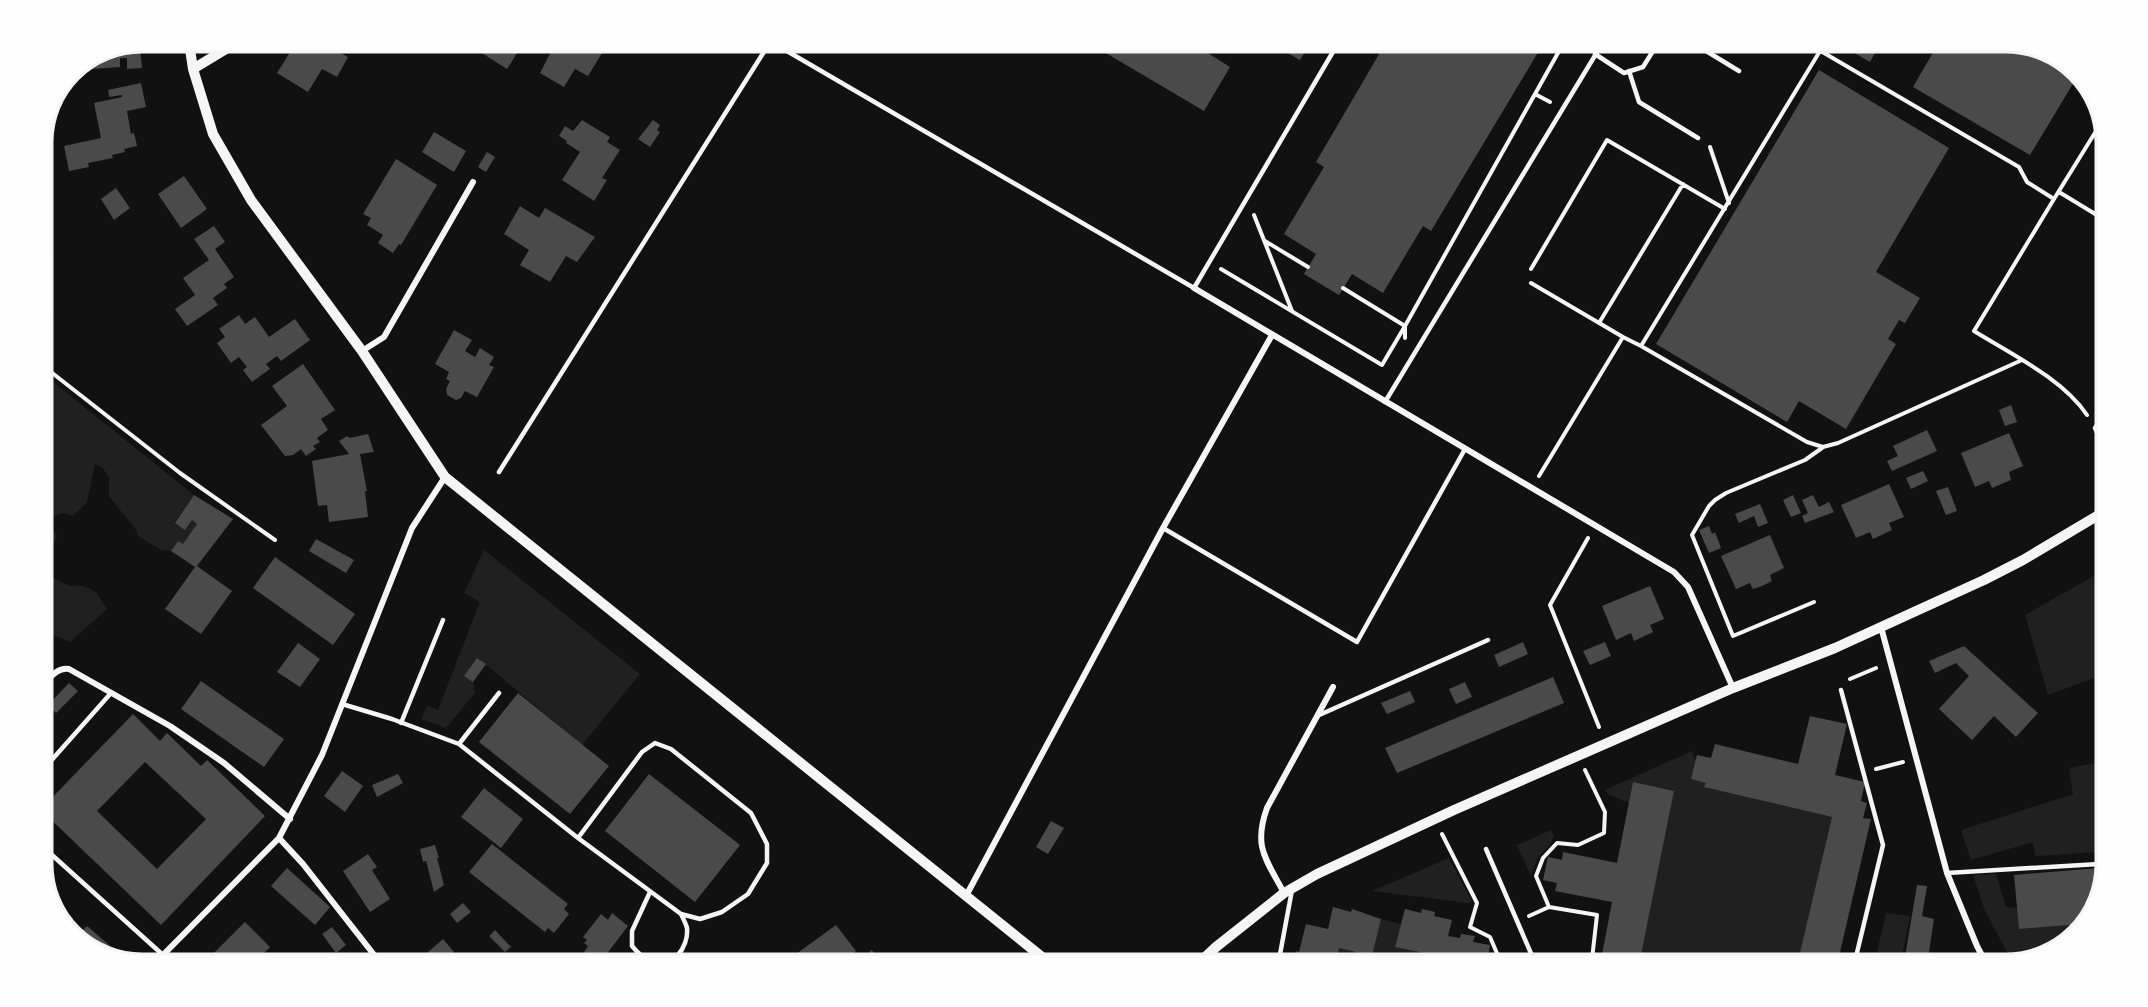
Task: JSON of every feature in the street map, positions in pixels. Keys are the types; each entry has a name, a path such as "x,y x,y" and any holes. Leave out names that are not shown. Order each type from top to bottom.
{"street":[{"path":"191,53 193,69 213,134 251,200 362,351 445,477 1038,954"},
{"path":"193,69 219,53"},
{"path":"362,351 384,337 473,182"},
{"path":"1194,288 1674,573 1682,580 1733,688"},
{"path":"966,896 1163,528 1272,334"},
{"path":"164,954 279,838 322,754 412,528 445,477"},
{"path":"1209,954 1288,890 1323,870 1733,688 1835,648 1881,627 2003,570 2096,517"},
{"path":"1881,627 1947,873 1981,954"},
{"path":"53,675 63,668 69,669 170,726 224,763 290,819"},
{"path":"1288,890 1262,852 1260,829 1267,808 1333,687"},
{"path":"279,838 303,864 373,954"}],"lane":[{"path":"499,472 763,53"},
{"path":"790,53 1194,288 1332,53"},
{"path":"1385,402 1407,369 1594,54 1624,73 1643,67 1652,53"},
{"path":"1709,53 1739,71"},
{"path":"1629,71 1639,102 1698,138"},
{"path":"1163,528 1357,642 1465,449"},
{"path":"401,723 443,620"},
{"path":"1317,716 1488,640"},
{"path":"1841,690 1883,845 1857,954"},
{"path":"53,759 111,693"},
{"path":"459,744 499,693"},
{"path":"342,704 459,744 578,838 681,914 700,919 722,912 748,894 768,863 767,844 751,813 671,749 655,743 642,752 578,838"},
{"path":"1486,849 1531,954"},
{"path":"53,856 162,954"},
{"path":"1947,873 2096,864"},
{"path":"1279,954 1288,890"},
{"path":"639,954 632,946 632,931 650,892"},
{"path":"679,954 683,949 687,928 681,914"}],"path":[{"path":"1210,262 1382,365 1558,53"},
{"path":"1641,346 1819,53"},
{"path":"1823,53 2019,167 2027,182 2054,199"},
{"path":"2095,133 1974,331 2022,360 2070,396 2085,411 2095,427"},
{"path":"1698,138 1708,144 1729,203"},
{"path":"1531,269 1607,140 1725,209"},
{"path":"1599,323 1683,184"},
{"path":"2058,192 2095,214"},
{"path":"1247,198 1292,311"},
{"path":"1264,241 1308,267"},
{"path":"1531,283 1807,442 1823,447"},
{"path":"1343,288 1405,326"},
{"path":"1405,326 1407,369"},
{"path":"1532,488 1623,337"},
{"path":"1814,602 1733,636 1692,535 1714,500 1805,460 1823,447 1838,443 2022,360"},
{"path":"53,374 180,473 275,540"},
{"path":"1595,525 1550,605 1606,744"},
{"path":"1841,690 1838,684 1891,662"},
{"path":"1549,907 1536,876 1543,858 1557,843 1578,845 1604,833 1605,812 1578,756"},
{"path":"1863,773 1916,758"},
{"path":"1436,818 1450,852 1477,903 1470,927 1490,937 1497,954"},
{"path":"1517,921 1549,907 1597,915 1593,954"}],"shaded area":[{"path":"53,382 194,495 175,522 185,530 192,520 197,524 183,544 178,541 171,551 161,550 138,536 137,531 109,496 109,478 103,468 95,464 87,502 73,516 63,513 53,518"},
{"path":"53,530 57,536 53,543"},
{"path":"484,550 640,674 582,745 478,658 473,682 475,693 446,728 421,719 427,706 438,710 480,602 464,593"},
{"path":"2096,575 2096,678 2048,695 2025,615"},
{"path":"53,577 69,586 84,586 96,592 107,609 70,642 53,635"},
{"path":"1692,751 1706,783 1705,787 1832,817 1800,954 1641,954 1674,791 1633,783 1629,803 1608,794 1605,790"},
{"path":"2096,763 2096,852 2035,856 2033,842 1971,860 1961,830 2073,794 2069,768"},
{"path":"1551,830 1554,836 1549,846 1538,857 1531,876 1517,845"},
{"path":"1449,858 1472,901 1468,903 1372,891"},
{"path":"1996,874 2006,907 2017,908 2019,929 2072,925 2055,939 2034,950 2008,954 1985,911 1973,875"},
{"path":"1886,913 1910,916 1902,954 1877,954"},
{"path":"1381,919 1401,924 1395,947 1428,954 1372,954"},
{"path":"1339,948 1364,954 1338,954"}],"building":[{"path":"140,53 142,68 127,69 127,58 120,58 120,67 92,69 114,57"},
{"path":"290,53 340,53 348,57 337,77 322,69 308,92 277,73"},
{"path":"482,53 517,53 507,69"},
{"path":"550,53 602,53 588,76 575,69 564,87 540,73"},
{"path":"1106,53 1208,53 1230,67 1204,111"},
{"path":"1287,53 1304,53 1300,60"},
{"path":"1380,53 1538,53 1431,231 1423,226 1383,293 1352,274 1339,295 1304,274 1316,254 1284,234 1324,167 1316,162"},
{"path":"1854,53 1875,53 1870,62"},
{"path":"1933,53 2023,54 2040,59 2065,75 2073,83 2030,155 1913,87"},
{"path":"1819,70 1949,148 1876,272 1920,298 1905,323 1899,320 1888,339 1896,344 1846,429 1799,401 1787,422 1656,344"},
{"path":"141,83 146,107 127,111 131,134 134,133 137,146 112,155 113,158 88,163 89,167 69,171 64,146 101,138 94,103 122,97 122,95 109,97 108,90"},
{"path":"582,120 610,137 607,142 620,150 602,178 607,180 594,201 562,180 580,152 559,136 565,126 573,131"},
{"path":"653,120 660,125 657,130 660,132 650,147 638,139"},
{"path":"434,132 466,151 454,172 422,152"},
{"path":"487,152 495,157 486,172 478,167"},
{"path":"396,159 437,185 401,245 399,244 393,253 378,243 383,235 367,225 371,218 363,214"},
{"path":"184,176 207,209 181,228 158,194"},
{"path":"116,188 130,208 114,220 101,199"},
{"path":"520,206 539,218 545,208 595,237 577,262 566,256 550,282 520,265 529,250 504,234"},
{"path":"214,226 225,242 215,249 234,277 224,284 227,288 213,298 218,305 187,326 175,309 195,295 183,278 209,260 194,239"},
{"path":"239,315 245,324 255,317 269,337 295,319 310,340 281,361 277,356 266,364 270,369 252,382 243,370 247,367 239,357 231,363 217,343 225,337 219,329"},
{"path":"454,330 472,340 465,351 475,357 480,348 494,357 489,365 494,367 477,397 465,391 461,398 456,400 447,395 446,389 450,381 446,379 449,372 435,364"},
{"path":"303,364 335,410 321,419 328,430 317,438 320,442 313,446 316,449 306,456 301,449 293,455 285,456 261,425 287,406 272,386"},
{"path":"2011,405 2017,422 2005,426 1999,410"},
{"path":"1927,430 1937,451 1892,471 1887,461 1898,456 1893,446"},
{"path":"2009,433 2023,466 2009,472 2011,480 1992,488 1989,481 1975,487 1961,453"},
{"path":"368,434 374,452 360,454 367,491 365,491 368,517 329,522 327,505 318,506 312,461 349,454 339,441 347,436 350,438"},
{"path":"1923,471 1928,481 1911,489 1906,478"},
{"path":"1889,484 1904,517 1889,523 1892,530 1873,539 1870,532 1856,538 1841,505"},
{"path":"1948,487 1957,511 1946,515 1936,491"},
{"path":"194,495 233,519 197,566 232,591 201,634 165,609 195,567 171,551 178,541 183,544 197,524 192,520 185,530 175,523"},
{"path":"1793,495 1801,513 1791,517 1783,500"},
{"path":"1813,495 1819,507 1829,502 1834,512 1805,523 1802,516 1808,513 1802,500"},
{"path":"1760,504 1768,523 1758,527 1754,516 1739,523 1735,514"},
{"path":"1709,526 1712,534 1715,532 1721,548 1709,553 1699,530"},
{"path":"1770,535 1784,568 1770,575 1772,581 1762,586 1753,589 1750,583 1736,589 1721,556"},
{"path":"316,539 354,560 346,573 309,551"},
{"path":"275,557 355,614 333,645 253,588"},
{"path":"1650,586 1664,619 1650,625 1653,632 1634,641 1631,633 1616,640 1602,606"},
{"path":"1523,642 1528,654 1499,667 1494,655"},
{"path":"1605,642 1611,656 1590,665 1583,651"},
{"path":"298,643 320,659 300,687 277,672"},
{"path":"1964,646 2038,713 2016,737 1994,716 1972,740 1939,709 1969,676 1956,663 1935,673 1929,661"},
{"path":"477,658 486,664 473,682 464,676"},
{"path":"1553,677 1564,703 1397,773 1385,748"},
{"path":"201,681 284,739 264,767 181,709"},
{"path":"1465,682 1472,697 1456,704 1449,689"},
{"path":"69,683 78,691 56,713 53,710 53,700"},
{"path":"1410,691 1415,702 1387,714 1381,703"},
{"path":"518,693 609,766 570,814 479,742"},
{"path":"133,714 160,741 167,733 201,766 207,760 265,816 161,925 53,822 53,797","holes":["145,762 206,819 157,869 97,811"]},
{"path":"1810,716 1847,724 1835,775 1865,782 1861,801 1867,803 1863,818 1871,819 1840,954 1800,954 1832,817 1704,787 1706,783 1691,779 1697,755 1711,758 1715,744 1798,764"},
{"path":"342,771 363,786 345,812 324,796"},
{"path":"398,774 403,783 377,797 372,785"},
{"path":"649,774 740,845 695,902 605,831"},
{"path":"1633,782 1674,791 1641,954 1602,954 1612,902 1555,891 1557,883 1543,880 1548,857 1562,860 1563,852 1617,863"},
{"path":"484,788 523,819 501,848 461,817"},
{"path":"1051,821 1064,828 1048,854 1036,847"},
{"path":"492,844 568,904 564,909 569,914 554,933 548,928 545,932 469,872"},
{"path":"435,845 444,885 434,892 426,861 423,862 420,849"},
{"path":"368,854 377,867 372,870 390,899 370,912 343,871"},
{"path":"287,868 330,907 315,925 271,886"},
{"path":"2096,868 2089,899 2072,925 2019,929 2014,875"},
{"path":"1917,885 1927,886 1922,916 1934,919 1929,954 1906,954"},
{"path":"463,903 471,912 457,923 450,914"},
{"path":"1333,907 1351,912 1352,909 1381,919 1372,954 1339,948 1338,954 1295,954 1296,951 1299,952 1306,924 1328,929"},
{"path":"1405,909 1421,913 1422,909 1435,912 1434,916 1452,920 1448,936 1460,938 1461,934 1475,936 1473,942 1490,945 1488,954 1428,954 1395,947"},
{"path":"612,913 628,926 607,954 586,954 584,952 588,946 584,943 587,940 583,937 601,914 608,920"},
{"path":"74,922 83,930 87,926 115,950 88,936"},
{"path":"245,922 270,947 263,954 213,954"},
{"path":"836,925 856,951 852,954 796,954"},
{"path":"332,927 346,945 336,953 322,934"},
{"path":"495,930 511,947 505,952 489,936"},
{"path":"443,939 454,952 452,954 426,954"}]}
